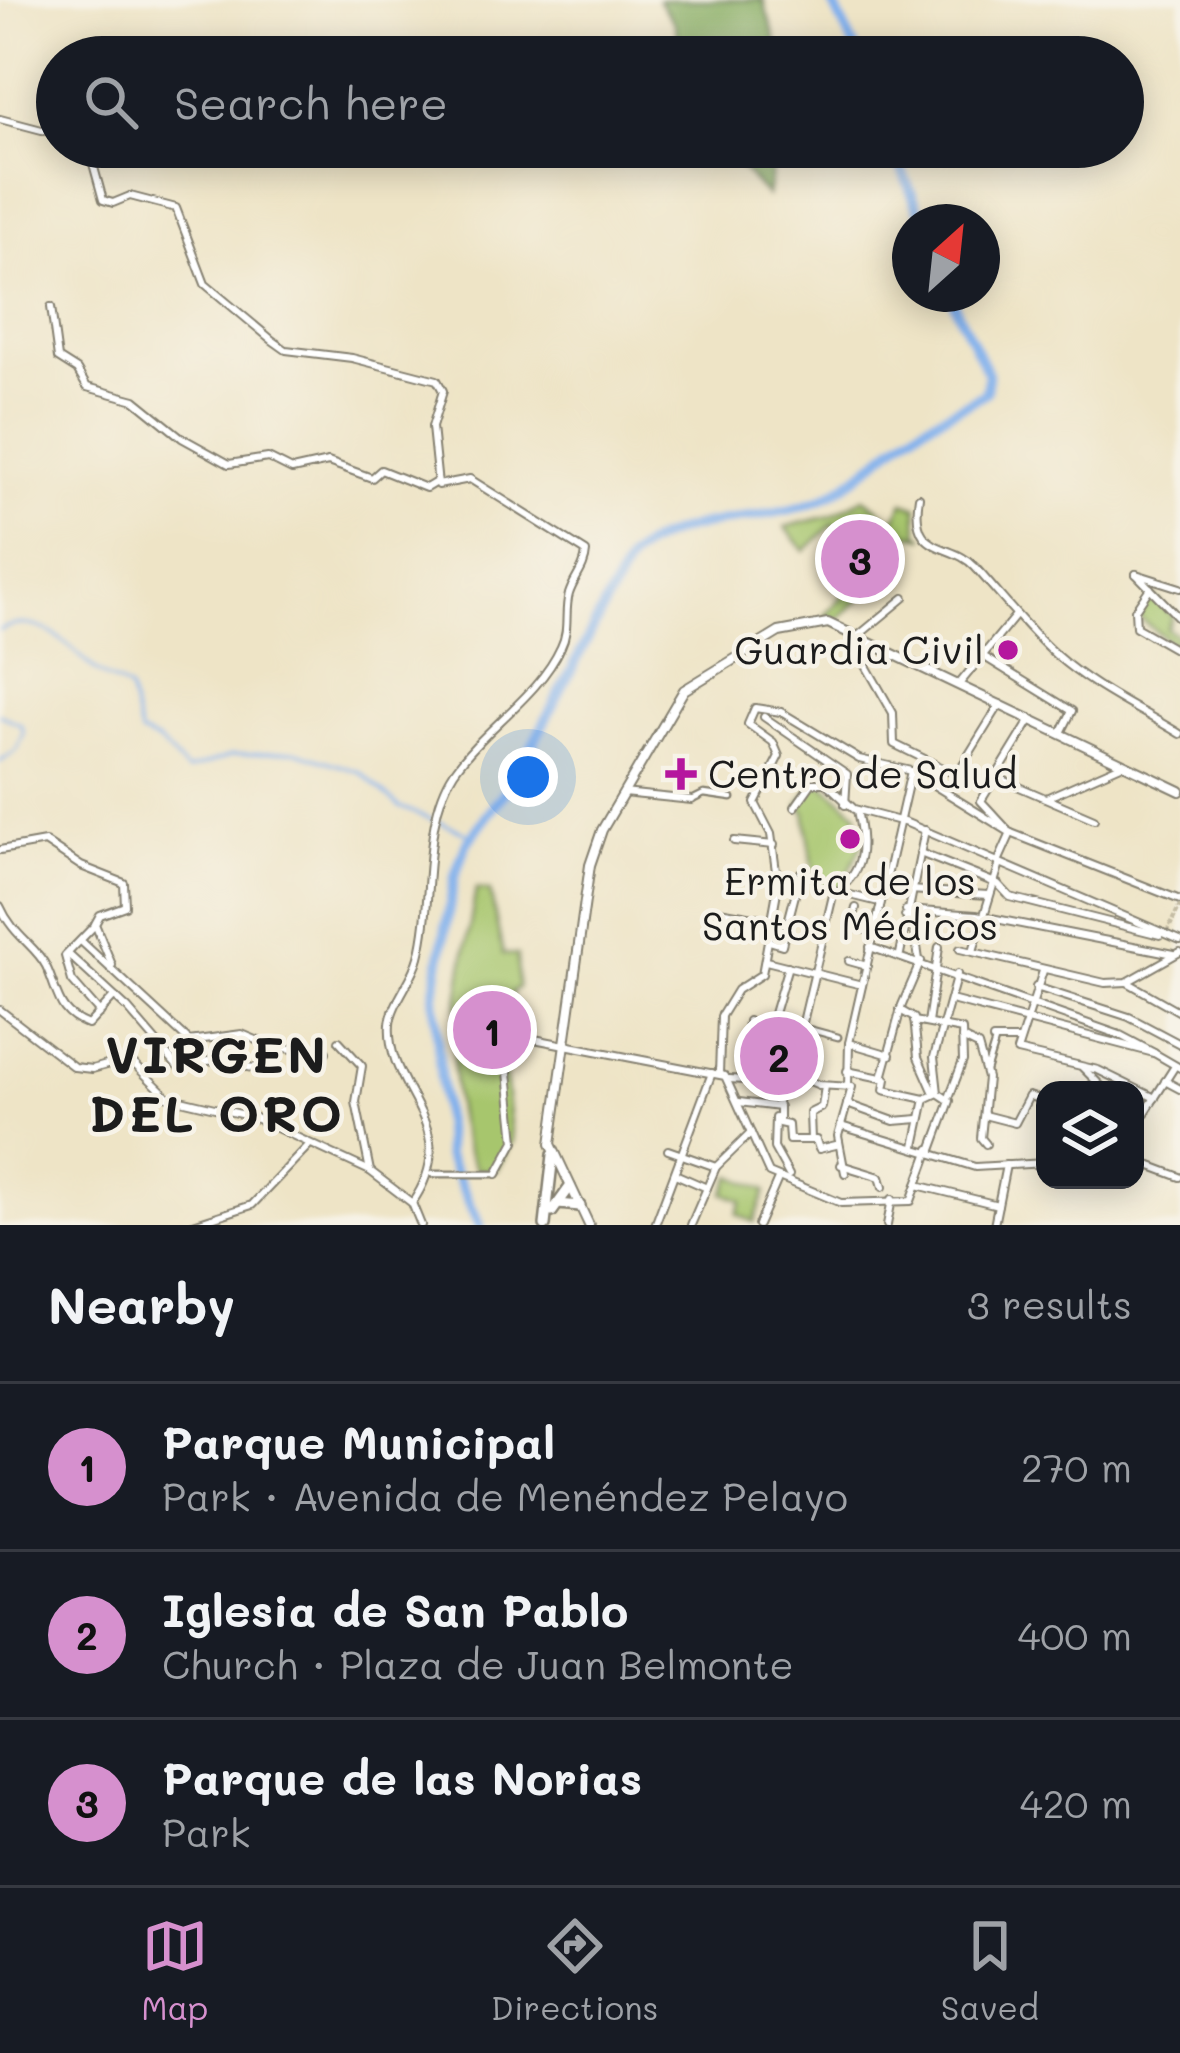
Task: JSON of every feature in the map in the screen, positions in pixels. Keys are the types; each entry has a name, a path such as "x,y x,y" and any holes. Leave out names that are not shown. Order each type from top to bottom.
{"main road":[{"path":"551,1211 553,1155"},
{"path":"551,1211 570,1187"},
{"path":"551,1211 580,1206"}],"street":[{"path":"0,119 36,128"},
{"path":"51,307 58,358 77,370 87,387 135,400 182,438 229,464 268,458 292,470 307,462 328,462 372,478 381,470 392,470 434,488 434,412 443,391 436,380 352,358 286,350 206,284 176,208 130,196 113,203 103,200 94,168"},
{"path":"435,1174 421,1108 394,1050 390,1023 414,974 423,938 421,916 439,800 456,769 559,654 568,627 569,594 586,558 578,545 551,534 480,483 470,479 445,488 437,479"},
{"path":"919,497 918,520 943,553 974,565 1016,615 1079,674 1180,734"},
{"path":"1180,588 1136,574 1180,619"},
{"path":"1150,588 1135,610 1136,627 1180,652"},
{"path":"859,635 904,598"},
{"path":"960,683 1016,615"},
{"path":"589,1225 553,1155 563,1043 590,865 622,793 668,710 700,677 793,628 828,623 1180,791"},
{"path":"859,635 872,659 865,664 893,713 895,744 957,775"},
{"path":"983,656 1072,711 1061,733"},
{"path":"963,764 1000,704"},
{"path":"655,1225 716,1074 721,1016 737,989 762,974 766,961 778,886 774,845 755,797 778,767 779,756 748,717 761,707 781,712 859,759 911,771 1009,832 1180,900"},
{"path":"764,718 847,774 845,805"},
{"path":"1009,832 981,801 1031,719"},
{"path":"1046,798 1124,764"},
{"path":"883,1187 880,1177 843,1169 838,1145 850,1087 849,1043 911,771"},
{"path":"994,776 1094,819"},
{"path":"794,807 805,788 821,782 845,805 925,830 1180,940"},
{"path":"622,793 692,800 704,794 733,798"},
{"path":"833,888 853,877 863,845 857,810"},
{"path":"900,954 925,830"},
{"path":"973,952 1009,832"},
{"path":"0,850 45,842 81,866 124,884 125,906 100,915 82,942 66,955"},
{"path":"734,842 774,845"},
{"path":"920,853 991,882 1010,897 1169,935"},
{"path":"769,941 782,945 801,872"},
{"path":"882,887 988,895"},
{"path":"833,888 879,902"},
{"path":"789,1175 774,1148 779,1082 791,1071 833,888"},
{"path":"0,906 16,937 46,967 56,1002 84,1024 114,997"},
{"path":"856,908 851,927 873,931"},
{"path":"719,911 772,920"},
{"path":"906,913 982,916 1177,953"},
{"path":"906,913 913,919 920,961 900,1010 882,1078 884,1090 925,1099 936,1093 949,1096"},
{"path":"95,924 115,970"},
{"path":"82,942 189,1041 242,1034 273,1047 326,1052"},
{"path":"870,947 1031,1002 1177,1067 1144,1112"},
{"path":"928,1023 939,947"},
{"path":"960,950 1043,971 1127,982 1180,1012"},
{"path":"1127,982 1177,953"},
{"path":"66,955 72,981 100,1013"},
{"path":"66,955 114,997 177,1066 214,1060 253,1068 272,1059 273,1047"},
{"path":"766,961 863,985"},
{"path":"849,961 867,965"},
{"path":"788,966 774,1024 767,1024 760,1064 825,1086 850,1087"},
{"path":"1043,971 1016,1051 1119,1077 1155,1098"},
{"path":"936,1093 934,1057 957,974"},
{"path":"1036,987 1129,1016 1180,1044"},
{"path":"951,1000 1154,1053"},
{"path":"0,1010 74,1067 92,1070 129,1059 168,1097 224,1106 370,1171 412,1203 421,1225"},
{"path":"900,1010 914,1021 962,1034 978,1046 986,1071"},
{"path":"748,1021 745,1053 753,1082"},
{"path":"914,1021 918,1057 936,1093"},
{"path":"802,1028 838,1037"},
{"path":"729,1079 762,1162 778,1179 841,1203 911,1201 963,1061 962,1034"},
{"path":"435,1174 497,1174 515,1141 508,1047 534,1040 729,1079 779,1082"},
{"path":"986,1144 981,1138 986,1071 995,1040 1020,1040"},
{"path":"339,1041 362,1066 356,1102 370,1171"},
{"path":"849,1043 890,1055"},
{"path":"1081,1065 1096,1081"},
{"path":"847,1070 882,1078"},
{"path":"1166,1081 1180,1089"},
{"path":"825,1086 822,1107 809,1113 811,1140 819,1149 838,1145"},
{"path":"984,1115 1015,1123 1029,1096 1036,1098"},
{"path":"915,1145 925,1099"},
{"path":"739,1102 776,1106"},
{"path":"847,1104 894,1121 920,1119"},
{"path":"776,1106 790,1140 811,1140"},
{"path":"841,1126 931,1149 974,1167 1036,1163"},
{"path":"691,1225 716,1167 751,1133"},
{"path":"190,1225 252,1205 310,1144"},
{"path":"668,1150 716,1167"},
{"path":"1144,1161 1180,1176"},
{"path":"994,1225 1006,1165"},
{"path":"412,1203 435,1174"},
{"path":"675,1174 707,1188"},
{"path":"758,1225 778,1179"},
{"path":"917,1185 998,1205"},
{"path":"886,1225 892,1198"}],"green space":[{"path":"658,0 763,0 774,36 678,36"},
{"path":"741,168 772,168 767,196"},
{"path":"864,498 894,520 904,502 917,507 918,533 925,537 903,533 871,577 876,584 838,619 824,617 847,592 824,570 852,539 833,524 805,551 785,527 830,516"},
{"path":"1153,595 1173,617 1167,629 1179,636 1173,645 1138,617"},
{"path":"823,784 857,813 861,845 841,891 815,881 805,811 799,805 812,785"},
{"path":"476,889 490,891 503,954 517,955 518,987 512,992 510,1026 527,1024 528,1032 509,1039 502,1049 512,1141 497,1170 477,1170 456,1106 455,1032"},
{"path":"732,1176 766,1191 754,1222 737,1214 742,1201 724,1193"}],"waterway":[{"path":"831,0 849,36"},
{"path":"901,168 916,204"},
{"path":"480,1225 447,1156 434,995 455,875 466,844 517,775 629,559 671,534 822,499 913,432 986,392 988,374 958,312"},
{"path":"0,630 27,624 40,627 129,690 140,734 159,742 187,771 232,755 294,751 360,772 400,807 472,835"},
{"path":"0,714 21,725 24,733 17,750 0,762"}],"tunnel":[{"path":"957,775 986,789"},
{"path":"1167,932 1180,905"}],"place":[{"name":"Parque de las Norias","path":"860,559"},
{"name":"Guardia Civil","path":"1008,650"},
{"name":"Centro de Salud","path":"681,774"},
{"name":"Ermita de los Santos Médicos","path":"850,839"},
{"name":"Parque Municipal","path":"492,1030"},
{"name":"Iglesia de San Pablo","path":"779,1056"}],"district":[{"name":"VIRGEN DEL ORO","path":"217,1084"}]}
